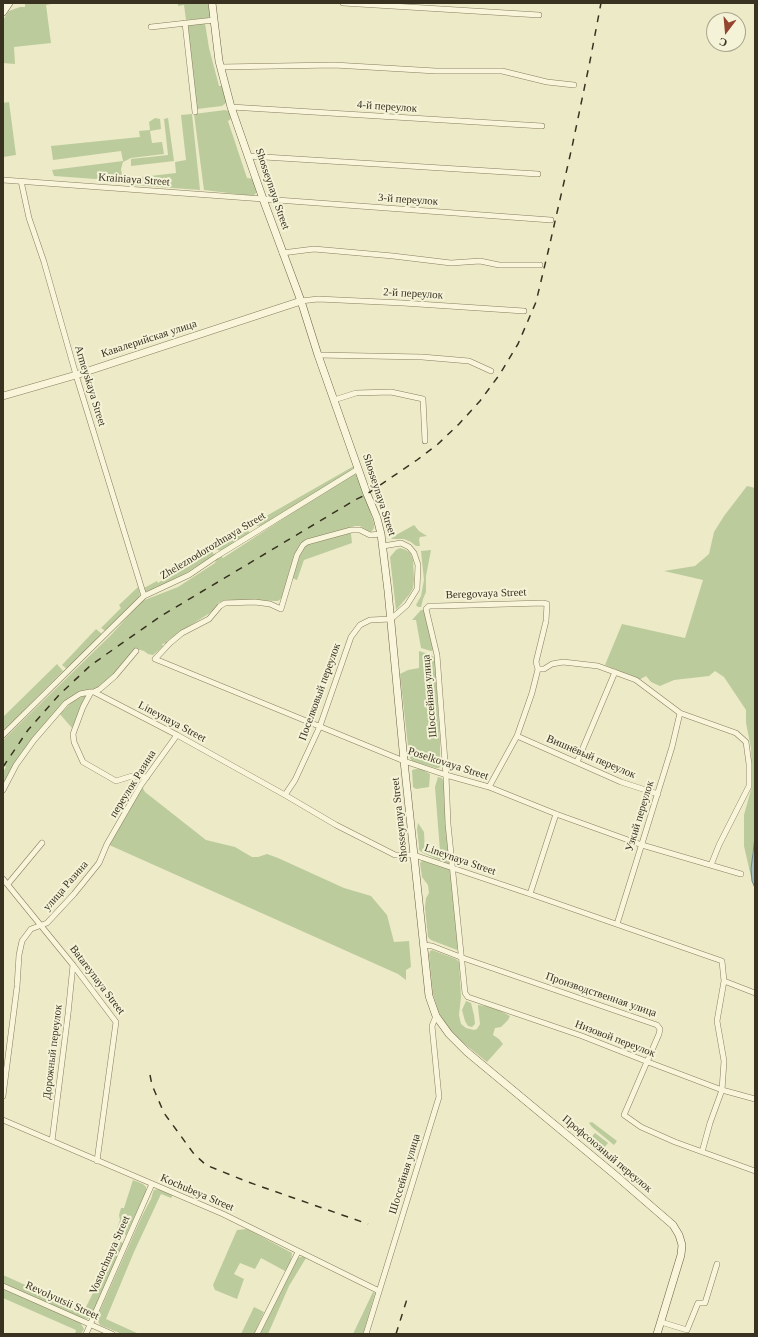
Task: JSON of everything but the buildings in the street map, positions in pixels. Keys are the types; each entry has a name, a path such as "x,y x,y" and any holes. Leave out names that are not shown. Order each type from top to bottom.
{"main road":[{"path":"3,12 9,3"},
{"name":"Shosseynaya Street","path":"212,3 221,67 231,107 358,469 377,518 384,546 404,761 429,996 436,1016 448,1034"},
{"name":"Кавалерийская улица","path":"3,396 76,375 300,301"},
{"name":"Профсоюзный переулок","path":"448,1034 467,1052 673,1225 679,1235 682,1245 657,1334"}],"street":[{"path":"343,3 538,15"},
{"path":"151,27 214,20"},
{"path":"185,23 195,112"},
{"path":"221,67 334,65 502,72 547,82 574,85"},
{"name":"4-й переулок","path":"231,107 542,126"},
{"path":"248,156 538,174"},
{"name":"Krainiaya Street","path":"3,180 263,199"},
{"name":"Armeyskaya Street","path":"21,181 29,218 44,262 76,375 144,596"},
{"name":"3-й переулок","path":"263,199 551,220"},
{"path":"282,253 314,250 393,256 451,263 480,261 499,265 540,265"},
{"name":"2-й переулок","path":"300,301 326,299 524,310"},
{"path":"318,355 435,358 469,361 491,371"},
{"path":"334,400 356,393 370,392 391,392 423,399 425,441"},
{"name":"Zheleznodorozhnaya Street","path":"3,735 144,596 189,575 217,556 358,469"},
{"name":"Poselkovaya Street","path":"381,534 370,535 360,530 351,530 307,542 303,545 297,555 281,609 270,604 256,602 225,603 208,618 182,633 155,658 404,761 488,787 556,814 642,844 741,874"},
{"path":"384,546 401,543 409,547 414,553 418,565 417,589 407,605 391,619"},
{"name":"Beregovaya Street","path":"426,609 429,606 543,602 547,604 546,621 536,662 538,669"},
{"name":"Шоссейная улица","path":"426,609 437,655 448,824 463,958 465,993 468,997"},
{"name":"Поселковый переулок","path":"285,795 295,780 320,726 350,637 360,625 370,620 391,619"},
{"path":"3,790 16,765 34,740 66,703 80,694 100,690 136,651"},
{"path":"488,787 517,736 532,693 538,669 544,669 552,664 563,662 598,666 636,680 680,714 736,733 746,742 749,764 749,786 719,845 711,865"},
{"path":"577,762 614,672"},
{"path":"93,692 83,707 73,734 74,742 83,762 116,781 132,776 148,776"},
{"name":"Lineynaya Street","path":"93,692 177,735 285,795 336,826 395,855 414,854 722,961 724,981"},
{"name":"Узкий переулок","path":"617,924 658,794 680,714"},
{"name":"переулок Разина","path":"107,844 148,776 177,735"},
{"name":"Вишнёвый переулок","path":"517,736 621,782 658,794"},
{"path":"530,894 556,814"},
{"path":"8,884 42,843"},
{"name":"улица Разина","path":"3,1096 17,987 19,955 22,941 31,929 47,923 74,894 99,862 107,844"},
{"name":"Batareynaya Street","path":"3,879 73,965 116,1022 97,1161"},
{"name":"Производственная улица","path":"424,945 432,946 657,1025 660,1029 659,1034 624,1115 641,1127 675,1142 755,1171"},
{"name":"Дорожный переулок","path":"52,1141 73,965"},
{"path":"702,1152 710,1123 722,1090 724,1061 717,1021 724,981 755,993"},
{"name":"Низовой переулок","path":"468,997 582,1036 722,1090 755,1099"},
{"name":"Шоссейная улица","path":"366,1334 439,1096 432,1026 436,1016"},
{"name":"Kochubeya Street","path":"3,1120 223,1214 379,1292"},
{"name":"Vostochnaya Street","path":"86,1334 152,1184"},
{"path":"257,1334 298,1252"},
{"path":"661,1322 687,1330 698,1303 705,1304 717,1264"},
{"name":"Revolyutsii Street","path":"3,1286 112,1334"}],"green space":[{"path":"25,3 57,3 46,5 51,43 14,47 15,64 3,63 3,20 9,11 20,7 25,7"},
{"path":"178,3 210,3 211,15 208,18 186,20 184,5 178,6"},
{"path":"205,23 209,48 219,86 222,86 227,100 222,106 197,109 187,25"},
{"path":"9,102 16,155 3,157 3,103"},
{"path":"225,110 229,111 231,119 228,121 247,178 254,179 257,192 253,196 204,190 194,114"},
{"path":"192,114 200,190 133,185 133,178 176,173 175,162 186,160 181,115"},
{"path":"155,118 160,119 161,129 150,131 152,143 162,142 164,154 131,158 123,162 121,169 123,181 54,176 52,170 123,161 121,151 53,160 51,146 140,137 139,131 150,130 149,122"},
{"path":"168,118 174,161 131,166 131,159 168,155 164,119"},
{"path":"354,466 352,470 264,524 257,526 254,523"},
{"path":"355,474 359,476 374,524 372,531 370,532 360,526 355,526 305,542 283,597 278,601 238,600 218,603 213,611 167,641 167,643 162,644 163,646 153,655 137,649 110,679 98,689 71,697 13,766 3,784 3,772 6,767 3,764 3,740 111,635 142,601 178,587 215,563 221,556 223,558"},
{"path":"747,486 755,488 755,840 752,855 752,881 744,846 744,815 752,786 751,748 746,723 746,710 724,677 715,671 709,676 674,680 660,686 651,682 646,676 639,680 605,665 622,624 685,638 703,580 664,571 695,566 709,554 714,532 724,516"},
{"path":"414,525 419,531 427,536 420,537 420,546 416,546 404,539 391,539 396,535"},
{"path":"247,528 250,534 221,551 215,549 214,547"},
{"path":"350,533 352,543 304,560 297,580 292,578 302,548 305,545"},
{"path":"400,548 410,553 413,560 414,580 413,588 409,595 396,610 390,557"},
{"path":"211,549 214,555 186,573 151,591 144,591 144,588 157,581 158,583"},
{"path":"431,550 426,576 426,592 421,607 418,607 416,605 421,596 424,580 421,551"},
{"path":"138,587 140,594 139,597 106,631 101,628 121,608 119,605"},
{"path":"421,610 424,610 433,647 433,650 431,651 421,648 416,620 412,620"},
{"path":"96,629 102,634 67,669 62,665"},
{"path":"419,651 435,658 440,741 439,768 412,761 410,758 400,674 408,670 419,668"},
{"path":"57,664 63,671 3,731 3,717"},
{"path":"86,696 86,698 72,728 60,714 72,702"},
{"path":"421,769 430,774 429,787 416,789 413,787 412,770"},
{"path":"438,777 442,778 444,783 450,863 448,864 419,850 417,829 418,823 424,832 425,852 440,851 435,787"},
{"path":"141,785 145,792 206,840 235,847 252,857 267,854 344,888 371,896 387,915 394,942 409,941 411,967 406,970 406,980 398,974 107,844"},
{"path":"424,859 449,869 451,872 458,946 457,950 431,940 428,937 425,908 426,898 429,893 428,885 422,877 420,863"},
{"path":"432,950 456,959 459,962 461,997 459,1015 461,1024 466,1028 474,1030 477,1029 480,1024 478,1005 493,1007 510,1016 501,1027 495,1028 493,1035 503,1044 487,1062 456,1037 439,1013 433,994 429,955 430,951"},
{"path":"466,1001 471,1003 474,1015 475,1024 472,1027 468,1026 465,1021 462,1010"},
{"path":"592,1122 617,1141 614,1145 592,1127 589,1123"},
{"path":"595,1133 608,1143 603,1149 590,1139"},
{"path":"133,1180 143,1184 146,1187 146,1191 126,1235 116,1231 120,1220 119,1215 121,1208 124,1208"},
{"path":"159,1189 173,1195 171,1198 161,1194 134,1252 106,1319 139,1334 122,1334 100,1325 98,1315 153,1192 154,1190"},
{"path":"247,1229 292,1253 291,1261 285,1271 261,1258 255,1269 240,1263 234,1274 244,1279 237,1299 215,1290 213,1285 237,1230"},
{"path":"115,1239 123,1243 93,1313 88,1319 81,1318 3,1283 3,1275 84,1311 95,1289"},
{"path":"303,1256 306,1258 289,1286 268,1334 260,1334 298,1258"},
{"path":"3,1289 80,1322 84,1329 81,1334 75,1334 76,1330 3,1298"},
{"path":"373,1292 375,1293 363,1334 353,1334"},
{"path":"254,1307 264,1312 254,1334 241,1334"}],"water":[{"path":"755,837 755,888 752,881 751,869"}],"railway":[{"path":"3,767 28,730 60,694 91,665 161,616 367,494 438,444 480,401 500,374 518,344 536,302 572,147 601,3"},
{"path":"150,1075 152,1085 164,1113 194,1154 206,1165 248,1182 368,1224"},
{"path":"396,1334 407,1299"}]}
